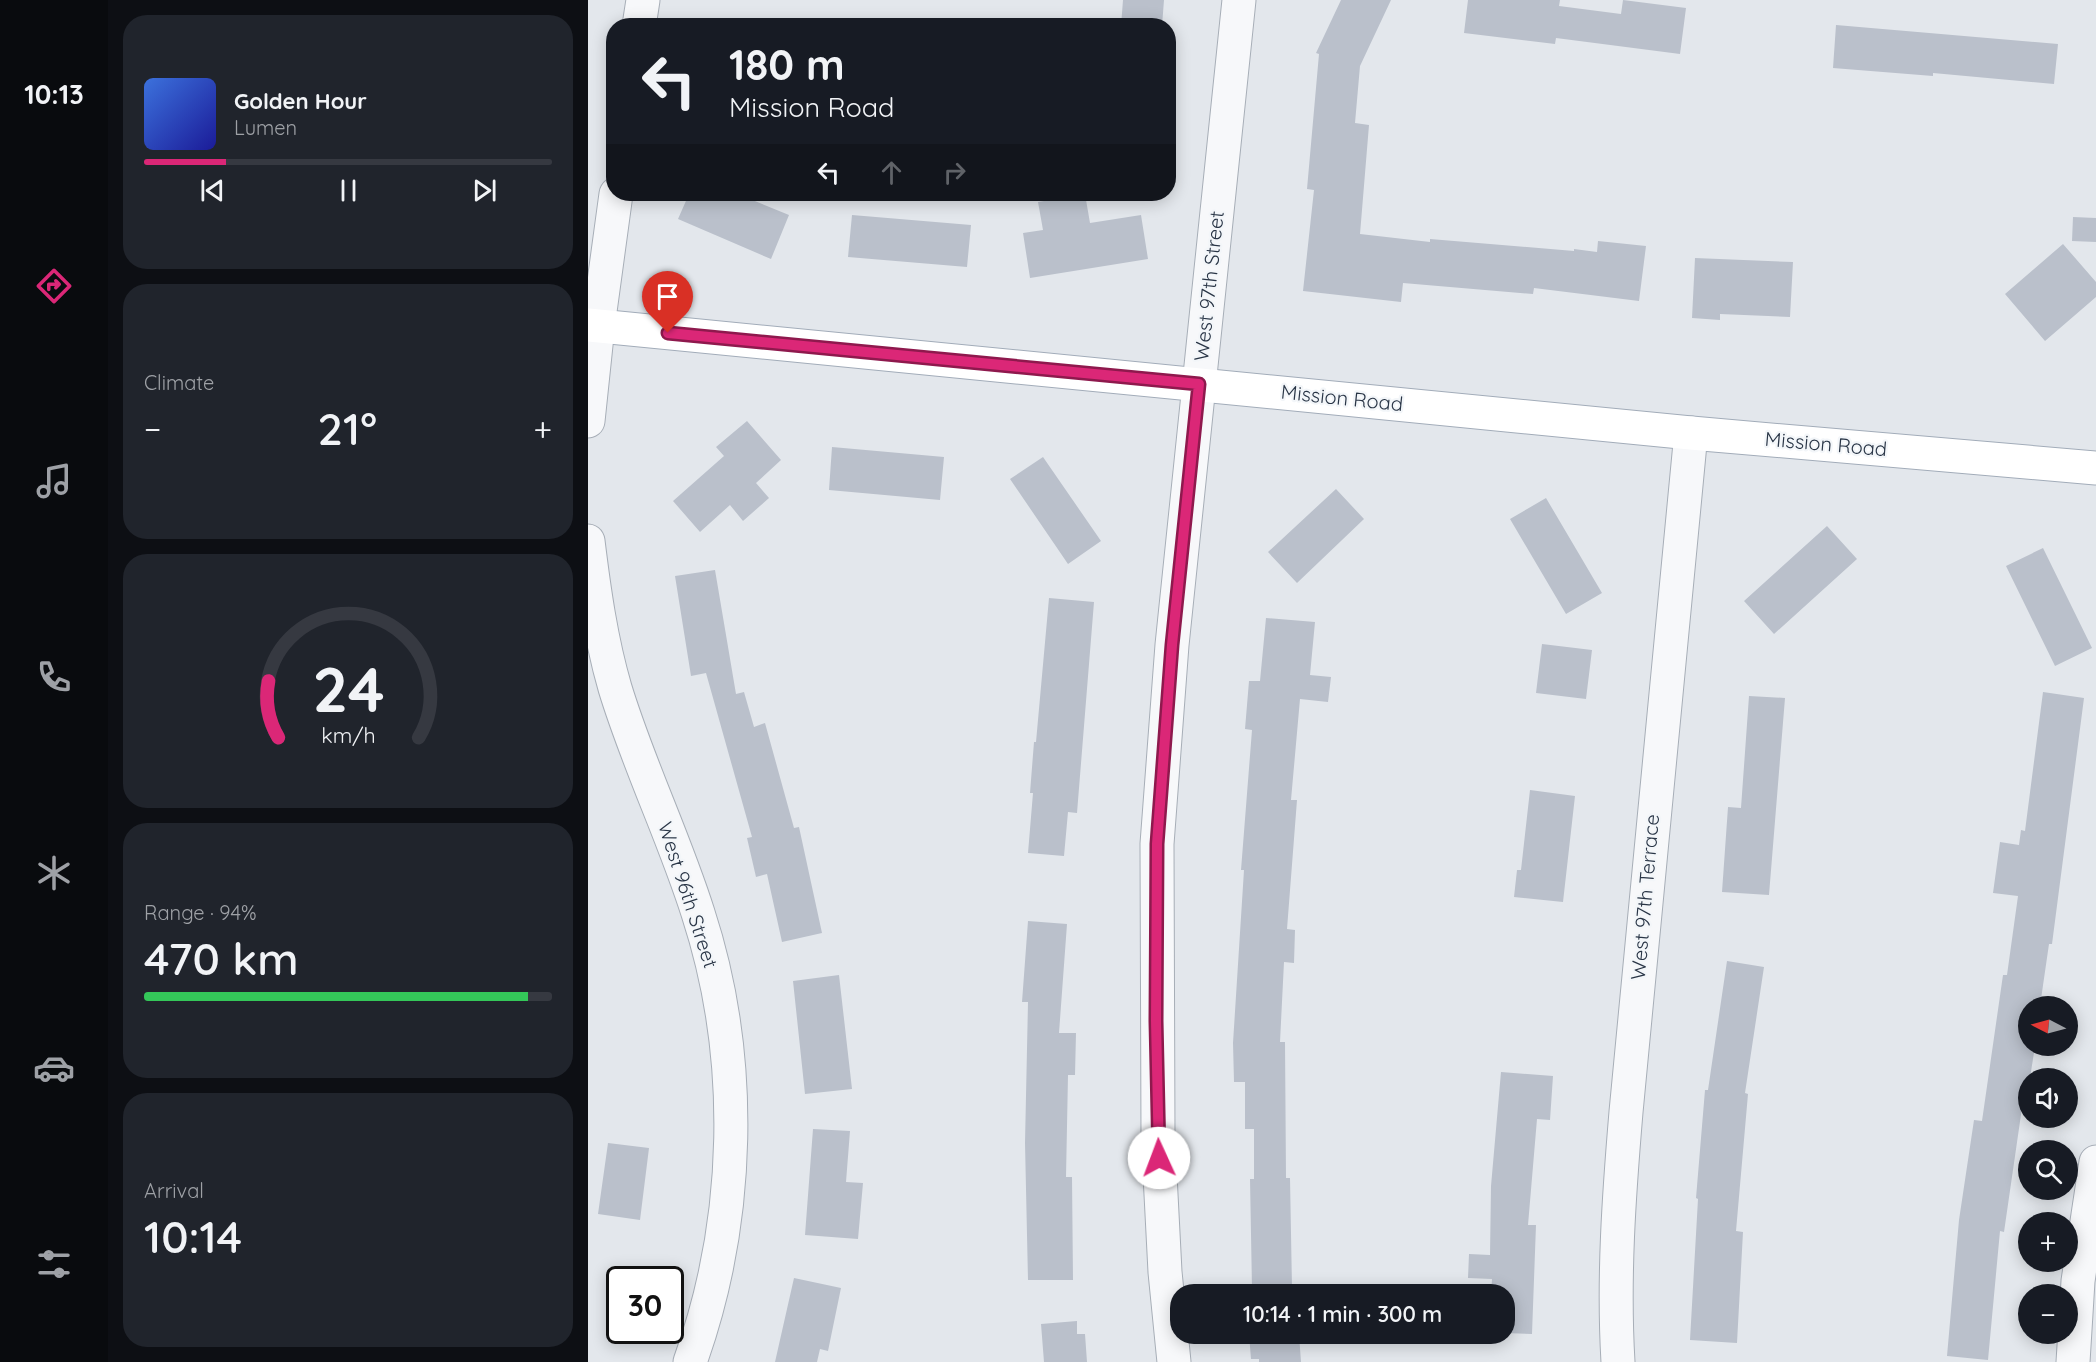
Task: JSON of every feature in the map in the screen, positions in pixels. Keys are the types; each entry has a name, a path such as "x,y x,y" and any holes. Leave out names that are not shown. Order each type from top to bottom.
{"main road":[{"name":"Mission Road","path":"593,326 1691,433 2096,468"}],"street":[{"path":"640,18 643,0"},
{"name":"West 97th Street","path":"1174,1362 1165,1272 1158,1136 1157,844 1172,645 1239,0"},
{"path":"588,421 593,326 615,201"},
{"name":"West 97th Terrace","path":"1618,1362 1617,1226 1623,1146 1691,433"},
{"name":"West 96th Street","path":"588,541 596,605 615,688 699,913 715,976 728,1056 731,1138 724,1224 705,1320 690,1362"},
{"path":"2073,1362 2078,1281 2096,1162"}],"building":[{"path":"1123,0 1164,0 1163,18 1122,18"},
{"path":"1341,0 1391,0 1360,66 1355,123 1369,125 1360,234 1430,242 1430,239 1597,252 1598,241 1646,246 1639,301 1534,288 1533,294 1403,283 1401,302 1303,291 1314,190 1307,189 1319,54 1316,53"},
{"path":"1468,0 1560,0 1559,6 1621,14 1623,0 1686,8 1680,54 1556,38 1555,44 1464,33"},
{"path":"1836,25 2058,44 2054,84 1933,73 1933,76 1833,68"},
{"path":"686,201 755,201 789,215 771,259 678,219"},
{"path":"1086,201 1090,223 1141,215 1148,259 1030,278 1023,233 1043,230 1038,202"},
{"path":"852,215 971,225 967,267 848,257"},
{"path":"2073,217 2096,218 2096,242 2072,241"},
{"path":"2063,244 2096,282 2096,297 2045,341 2005,294"},
{"path":"1695,258 1793,262 1790,317 1720,314 1720,320 1692,318"},
{"path":"747,421 781,460 756,483 769,498 743,521 730,505 700,532 673,501 724,456 716,447"},
{"path":"832,447 944,457 940,500 829,490"},
{"path":"1043,457 1101,541 1068,564 1010,479"},
{"path":"1336,489 1364,519 1297,583 1268,552"},
{"path":"1546,498 1602,593 1566,614 1510,519"},
{"path":"1827,526 1857,559 1774,634 1744,601"},
{"path":"2043,548 2092,648 2055,666 2006,566"},
{"path":"715,570 736,694 744,692 754,727 765,723 794,828 799,827 822,933 782,942 767,874 756,877 747,838 752,837 706,673 691,676 675,576"},
{"path":"1049,598 1094,602 1077,813 1068,812 1064,856 1028,853 1034,742 1036,742"},
{"path":"1266,618 1315,622 1310,675 1331,677 1328,702 1300,699 1291,800 1297,800 1287,929 1295,930 1294,963 1284,962 1280,1042 1285,1042 1286,1178 1290,1178 1292,1284 1252,1284 1250,1179 1254,1179 1254,1129 1245,1129 1245,1082 1234,1082 1233,1043 1244,870 1241,870 1252,730 1245,729 1249,681 1260,681"},
{"path":"1542,644 1592,650 1586,699 1536,693"},
{"path":"2043,692 2084,698 2052,944 2049,944 2041,996 2018,996 2018,1056 2033,1056 2032,1068 2018,1068 2019,1128 2004,1232 2000,1231 1988,1360 1947,1356 1959,1220 1974,1120 1982,1121 2003,975 2007,975 2018,896 1993,893 2000,842 2019,845 2021,830 2025,831"},
{"path":"1749,696 1785,698 1769,895 1722,892 1728,807 1741,808"},
{"path":"1530,790 1575,796 1563,902 1514,897 1517,870 1521,870"},
{"path":"1028,921 1067,924 1059,1033 1076,1033 1075,1075 1068,1075 1066,1177 1072,1177 1073,1280 1028,1280 1025,1143 1028,1002 1022,1002"},
{"path":"1727,961 1764,967 1745,1093 1748,1094 1736,1231 1743,1232 1737,1343 1690,1340 1698,1199 1696,1198 1705,1090 1708,1090"},
{"path":"839,975 852,1089 805,1094 793,981"},
{"path":"1501,1072 1553,1076 1550,1120 1537,1119 1528,1225 1536,1225 1532,1334 1515,1333 1515,1284 1492,1284 1492,1279 1468,1278 1469,1254 1490,1255 1491,1186"},
{"path":"813,1129 850,1131 846,1182 863,1183 858,1239 805,1235"},
{"path":"608,1143 649,1148 640,1220 598,1214"},
{"path":"794,1278 841,1288 828,1351 820,1349 817,1362 775,1362"},
{"path":"1077,1321 1077,1334 1085,1334 1087,1362 1044,1362 1041,1324"},
{"path":"1250,1344 1300,1344 1301,1362 1259,1362 1259,1359 1251,1359"}],"route":[{"path":"668,333 1199,384 1172,645 1157,844 1156,1021 1159,1158"}]}
